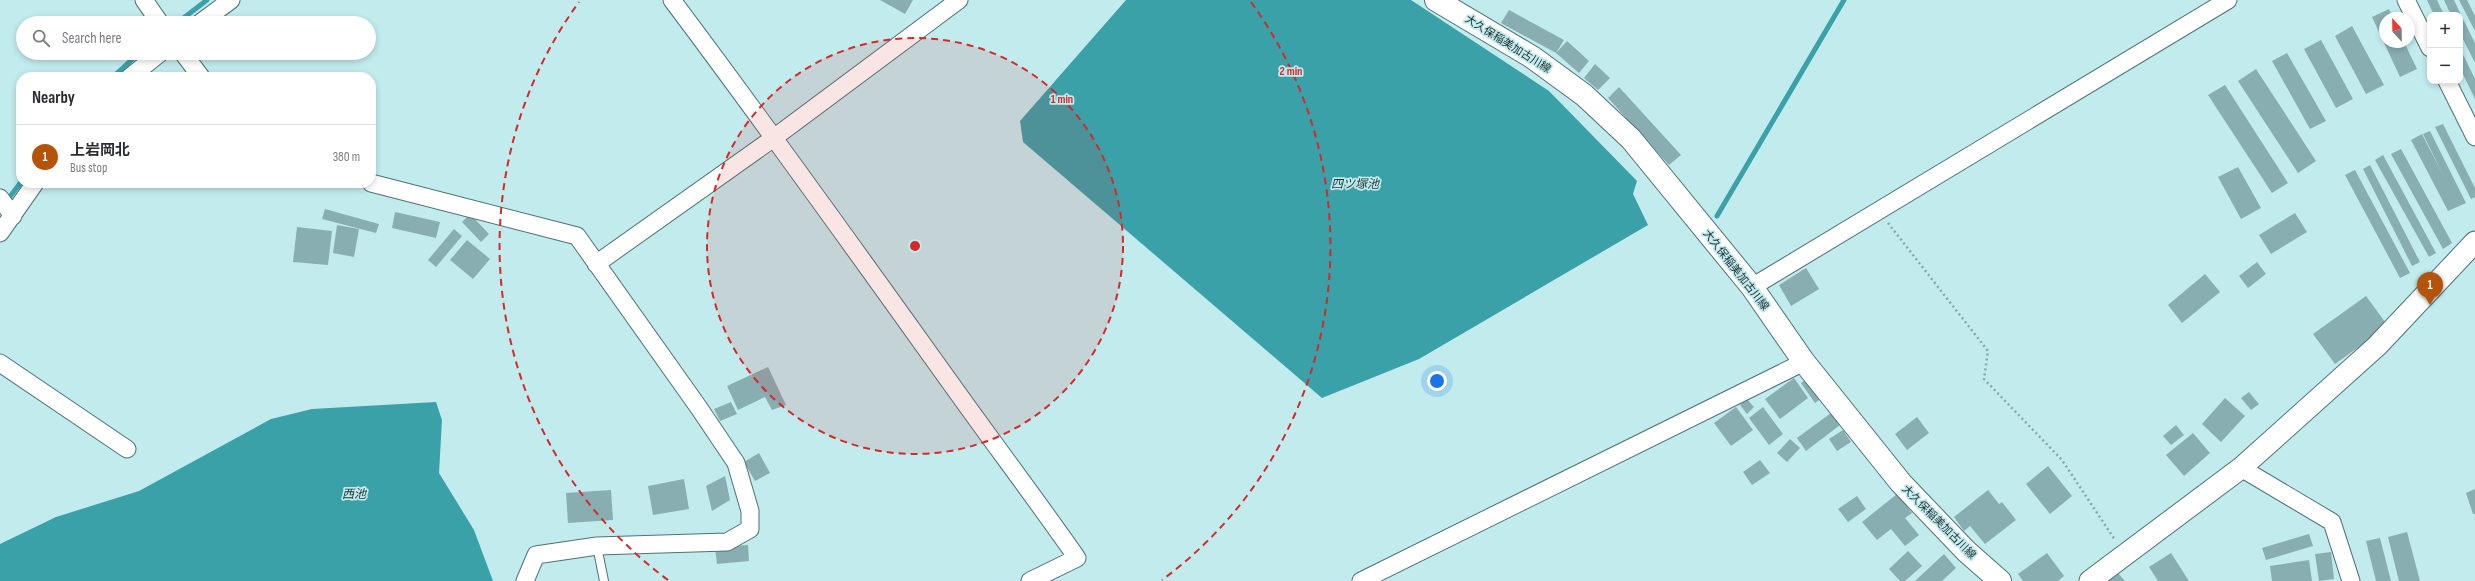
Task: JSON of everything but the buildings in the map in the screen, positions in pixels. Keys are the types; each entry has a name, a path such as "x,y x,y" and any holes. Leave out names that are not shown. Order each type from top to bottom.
{"main road":[{"name":"大久保稲美加古川線","path":"1436,0 1532,57 1584,95 1631,139 1752,287 1804,362 1901,483 1966,551 2000,581"}],"street":[{"path":"144,0 155,16"},
{"path":"209,16 231,0"},
{"path":"672,0 775,137 978,421 1034,495 1077,558 1030,581"},
{"path":"596,264 775,137 959,0"},
{"path":"1752,287 2228,0"},
{"path":"2406,0 2427,42"},
{"path":"136,72 151,60"},
{"path":"188,60 197,72"},
{"path":"2448,84 2475,137"},
{"path":"376,184 577,236 700,408 736,463 750,511 750,529 727,542 597,546 536,554 525,581"},
{"path":"0,233 32,188"},
{"path":"0,198 12,216"},
{"path":"2090,581 2241,468 2377,346 2475,242"},
{"path":"1361,581 1804,362"},
{"path":"0,363 127,449"},
{"path":"2241,468 2332,522 2351,581"}],"lane":[{"path":"597,546 604,581"}],"path":[{"path":"1878,210 1988,351 1984,379 2062,460 2125,555"}],"water":[{"name":"四ツ塚池","path":"1126,0 1411,0 1549,91 1637,181 1633,194 1648,225 1419,359 1322,398 1023,142 1020,121"},
{"name":"西池","path":"436,402 442,420 439,473 474,530 493,581 0,581 0,544 56,517 139,491 271,419 312,409"}],"waterway":[{"path":"186,16 207,0"},
{"path":"1717,216 1844,0"},
{"path":"118,72 131,60"},
{"path":"6,202 16,188"}],"place":[{"name":"上岩岡北","path":"2430,305"}]}
